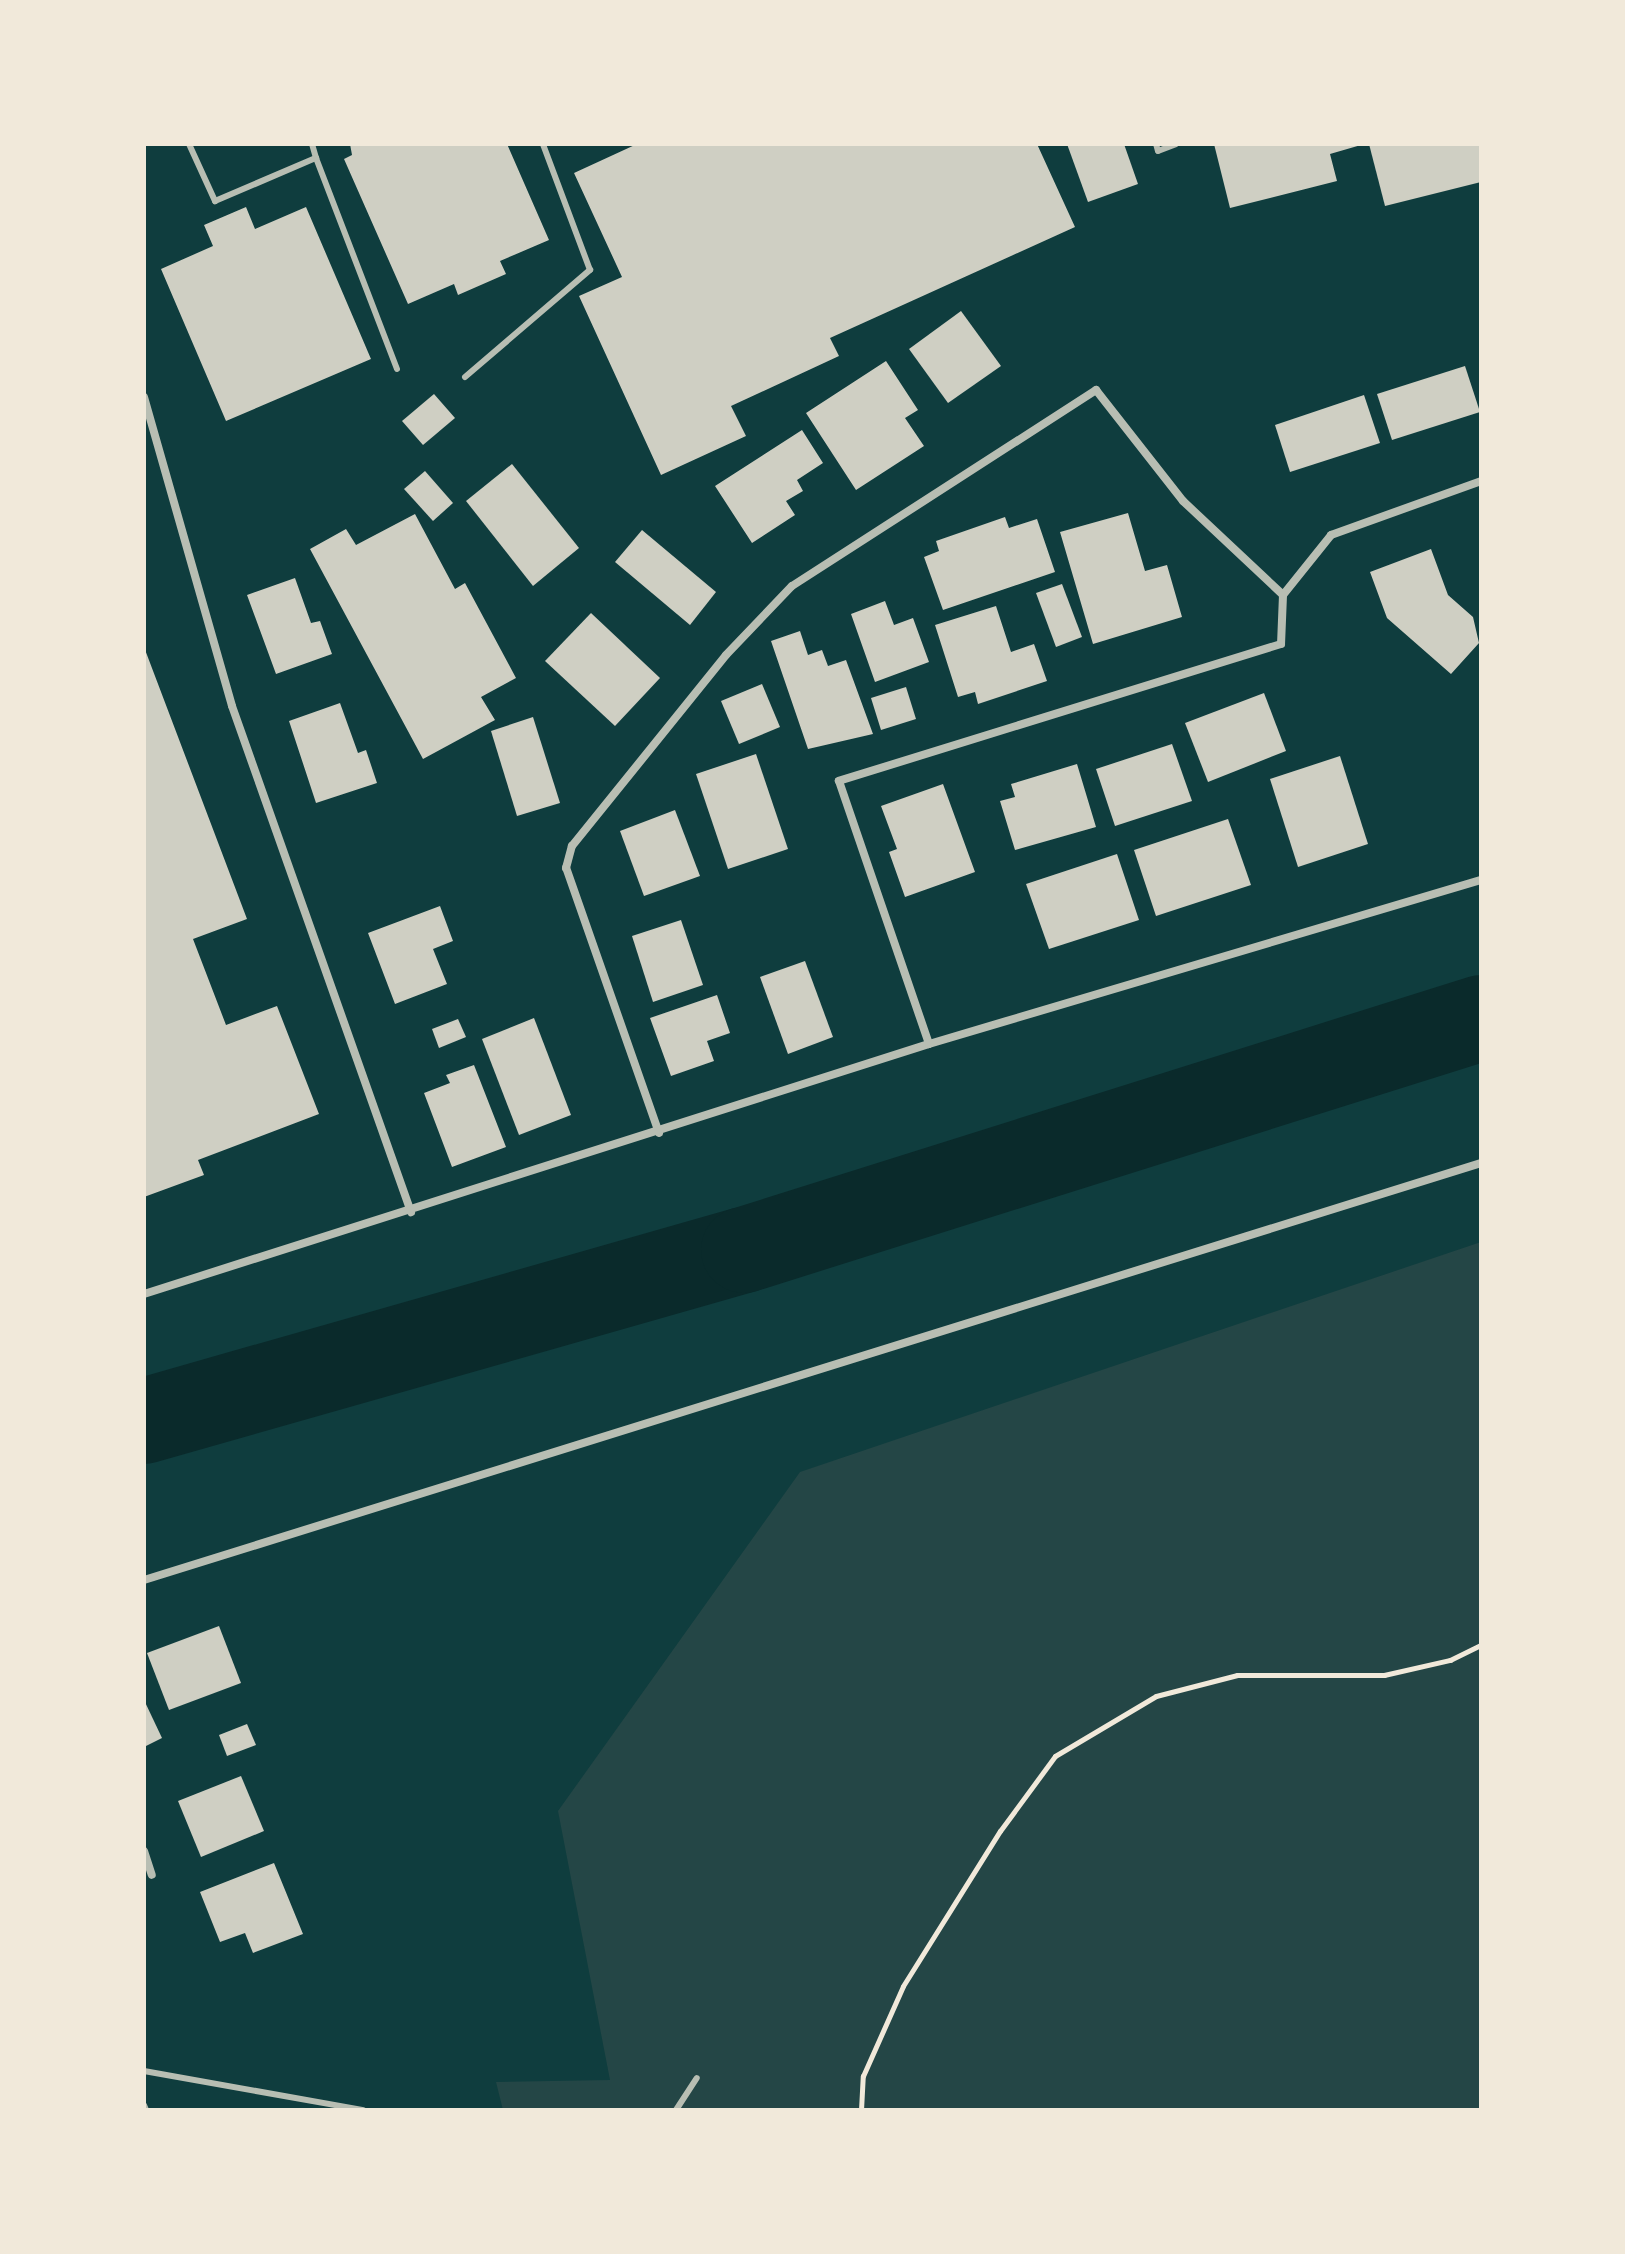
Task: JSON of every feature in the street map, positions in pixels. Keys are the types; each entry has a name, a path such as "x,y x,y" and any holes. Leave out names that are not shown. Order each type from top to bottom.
{"street":[{"path":"659,1133 566,868 582,834 726,655 792,586 1096,390 1183,501 1283,595"},
{"path":"144,397 232,706 411,1212"},
{"path":"929,1044 839,781 1281,644 1283,595 1331,535 1481,481"},
{"path":"144,1294 324,1233 411,1212 929,1044 1481,880"},
{"path":"144,1580 1481,1163"},
{"path":"144,1851 152,1875"}],"lane":[{"path":"189,144 215,201 316,158"},
{"path":"312,144 397,369"},
{"path":"465,377 590,270 543,144"},
{"path":"1156,144 1158,151 1176,144"},
{"path":"144,2071 364,2110"},
{"path":"676,2110 697,2078"}],"path":[{"path":"861,2110 863,2076 903,1986 1000,1831 1055,1756 1156,1696 1237,1675 1384,1675 1450,1660 1481,1645"}],"shaded area":[{"path":"1481,1242 1481,2110 503,2110 496,2082 610,2080 558,1811 800,1472"}],"building":[{"path":"350,144 507,144 549,240 500,261 506,274 458,295 454,284 408,304 344,159 352,155"},
{"path":"637,144 1037,144 1075,227 830,338 839,356 731,406 746,436 661,475 579,296 622,277 574,173"},
{"path":"1067,144 1124,144 1138,184 1088,202"},
{"path":"1214,144 1361,145 1330,154 1337,181 1230,208"},
{"path":"1369,144 1481,144 1481,182 1385,206"},
{"path":"246,207 255,229 306,207 371,359 226,421 161,269 213,246 204,225"},
{"path":"961,311 1001,366 948,403 909,349"},
{"path":"886,361 918,410 905,418 924,446 856,490 806,413"},
{"path":"1465,366 1480,412 1392,440 1377,394"},
{"path":"434,394 455,418 423,445 402,421"},
{"path":"1364,395 1380,443 1290,472 1275,425"},
{"path":"802,430 823,463 797,480 803,491 786,501 795,515 752,543 715,486"},
{"path":"512,464 579,548 533,586 466,501"},
{"path":"425,471 453,503 433,521 404,489"},
{"path":"1128,513 1145,571 1167,565 1182,617 1093,644 1060,532"},
{"path":"415,514 455,589 465,583 516,678 481,697 495,720 423,759 310,549 346,529 356,545"},
{"path":"1005,517 1009,528 1037,519 1055,572 943,610 924,557 939,551 936,541"},
{"path":"642,530 716,592 690,625 615,562"},
{"path":"1431,549 1448,595 1473,617 1479,643 1451,674 1387,618 1370,572"},
{"path":"295,578 311,623 320,621 332,654 276,674 247,595"},
{"path":"1062,584 1082,637 1056,647 1036,593"},
{"path":"885,601 894,625 913,618 929,662 875,682 851,614"},
{"path":"996,606 1011,652 1034,644 1047,681 978,704 975,692 958,697 935,625"},
{"path":"591,613 660,678 615,726 545,661"},
{"path":"800,631 808,655 822,650 828,666 846,660 873,734 808,749 771,641"},
{"path":"144,647 247,919 193,939 226,1025 277,1006 319,1114 198,1160 204,1175 144,1197"},
{"path":"762,684 780,727 739,744 721,701"},
{"path":"906,687 916,719 881,730 871,698"},
{"path":"1264,693 1286,751 1208,782 1185,723"},
{"path":"340,703 358,753 366,750 377,783 316,803 289,721"},
{"path":"533,717 560,803 517,816 491,731"},
{"path":"1172,744 1192,801 1115,826 1096,769"},
{"path":"756,754 788,849 728,869 696,774"},
{"path":"1340,756 1368,844 1298,867 1270,779"},
{"path":"1077,764 1096,827 1015,850 1000,801 1015,797 1011,784"},
{"path":"943,784 975,872 905,897 889,852 897,849 881,806"},
{"path":"675,810 700,876 644,896 620,831"},
{"path":"1228,819 1251,885 1156,916 1134,850"},
{"path":"1117,854 1139,920 1049,949 1026,884"},
{"path":"440,906 453,941 433,949 447,984 395,1004 368,933"},
{"path":"681,920 703,985 653,1002 632,936"},
{"path":"805,961 833,1037 788,1054 760,977"},
{"path":"717,995 730,1033 707,1041 714,1061 671,1076 650,1018"},
{"path":"534,1018 571,1115 519,1135 482,1039"},
{"path":"458,1019 466,1037 439,1048 432,1029"},
{"path":"474,1065 506,1147 452,1167 424,1093 450,1083 446,1075"},
{"path":"219,1626 241,1683 169,1710 147,1653"},
{"path":"144,1700 162,1738 146,1746 144,1741"},
{"path":"247,1724 256,1745 227,1756 219,1735"},
{"path":"241,1776 264,1831 201,1857 178,1801"},
{"path":"274,1863 303,1934 253,1953 245,1933 220,1942 200,1892"}],"waterway":[{"path":"144,1421 744,1250 1481,1018"}]}
